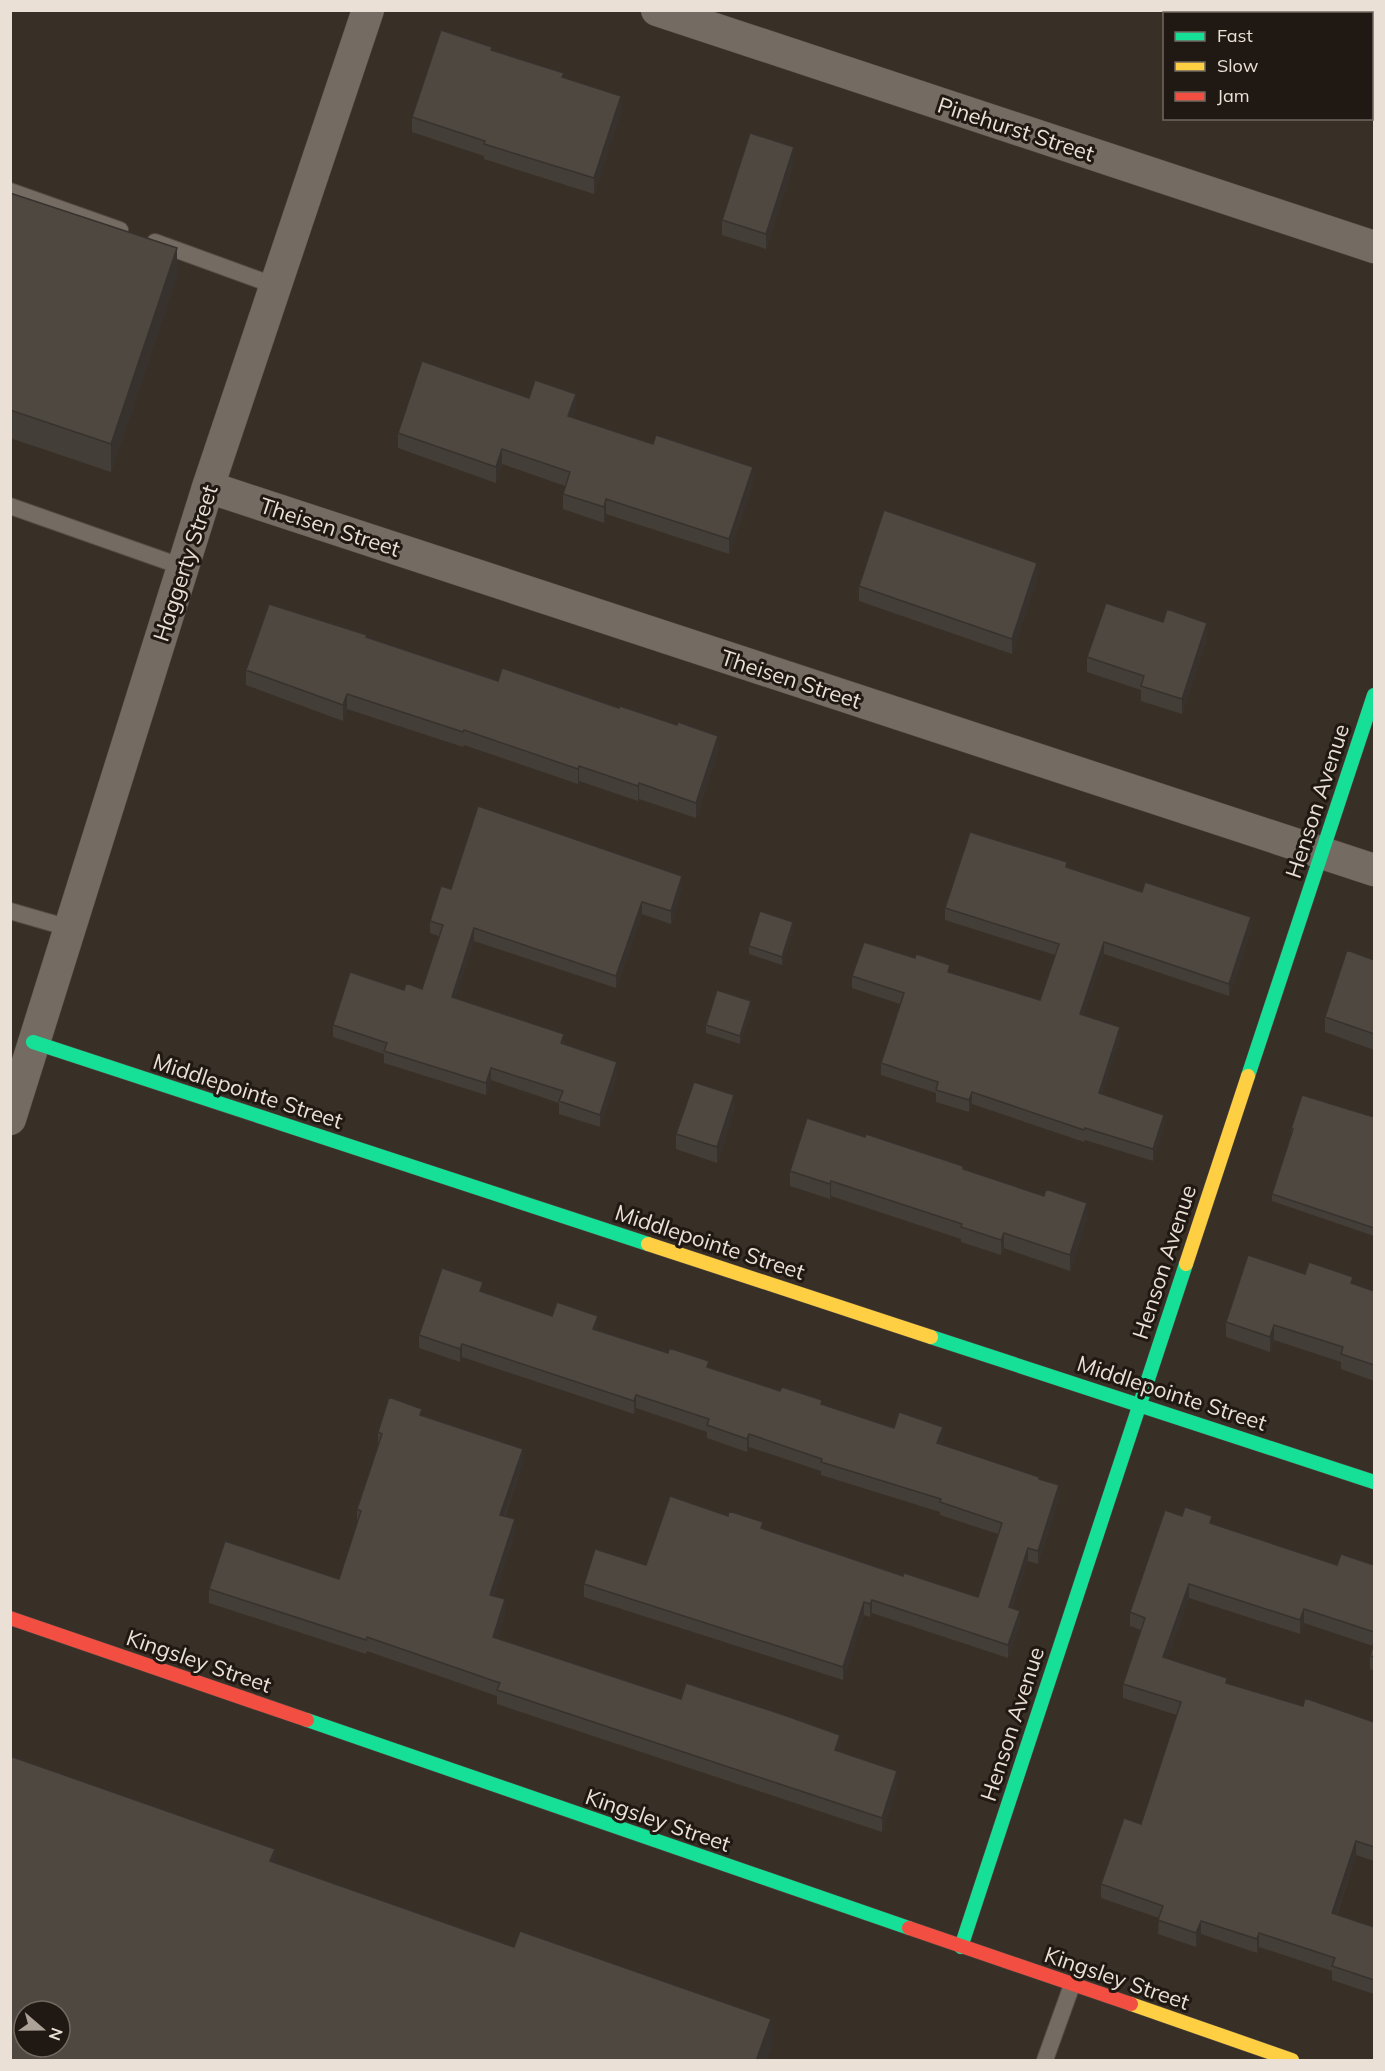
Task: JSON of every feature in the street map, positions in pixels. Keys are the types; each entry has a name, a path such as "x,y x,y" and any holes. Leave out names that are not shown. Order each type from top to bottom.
{"street":[{"name":"Haggerty Street","path":"10,1119 208,487 368,10"},
{"name":"Pinehurst Street","path":"657,10 1374,247"},
{"name":"Theisen Street","path":"208,487 1374,870"},
{"name":"Henson Avenue","path":"961,1947 1374,694"},
{"name":"Middlepointe Street","path":"33,1042 1374,1482"},
{"name":"Kingsley Street","path":"10,1618 1292,2061"}],"lane":[{"path":"10,191 276,286"},
{"path":"10,506 183,567"},
{"path":"10,911 69,928"},
{"path":"1045,2061 1072,1985"}],"building":[{"path":"441,30 492,47 491,50 564,73 562,77 621,96 594,178 484,144 485,141 412,117"},
{"path":"750,133 794,147 766,234 722,220"},
{"path":"10,193 177,248 111,444 10,410"},
{"path":"422,361 529,398 535,380 576,394 568,416 653,444 656,435 753,467 729,539 606,499 604,507 563,494 570,472 502,449 496,467 398,433"},
{"path":"884,510 1037,563 1012,639 859,586"},
{"path":"1106,603 1163,622 1167,609 1207,623 1182,699 1141,686 1144,676 1087,657"},
{"path":"269,604 367,635 366,637 498,681 502,668 619,708 620,706 677,725 678,722 718,736 696,803 639,783 638,786 579,766 578,769 464,730 463,732 347,694 343,705 246,670"},
{"path":"478,806 682,876 671,911 642,902 616,976 474,928 452,997 564,1034 561,1043 617,1062 600,1115 559,1101 563,1091 491,1068 486,1083 384,1051 387,1043 333,1025 350,972 404,990 406,983 422,989 443,925 430,921 441,886 451,889"},
{"path":"970,832 1067,862 1066,867 1142,892 1145,882 1251,917 1229,984 1104,942 1080,1014 1120,1027 1099,1093 1164,1115 1153,1149 1085,1128 1084,1130 972,1092 969,1100 936,1090 938,1082 881,1063 904,993 852,976 864,942 915,958 916,954 950,965 948,972 1040,1000 1059,944 945,908"},
{"path":"760,911 793,922 782,957 749,946"},
{"path":"1347,950 1374,960 1374,1034 1325,1017"},
{"path":"717,990 751,1001 740,1036 706,1025"},
{"path":"694,1082 734,1095 717,1147 676,1134"},
{"path":"1302,1095 1374,1117 1374,1228 1272,1194"},
{"path":"807,1118 865,1137 866,1134 1044,1196 1046,1189 1087,1203 1070,1255 1004,1233 1001,1240 961,1227 962,1224 831,1181 830,1184 790,1171"},
{"path":"1248,1255 1305,1274 1309,1262 1353,1277 1351,1283 1374,1291 1374,1365 1341,1354 1343,1347 1274,1325 1270,1337 1226,1322"},
{"path":"442,1268 483,1282 480,1291 552,1316 557,1302 598,1316 593,1329 668,1353 669,1348 709,1361 707,1367 780,1391 782,1387 822,1400 821,1404 894,1428 899,1412 943,1427 937,1443 1059,1485 1038,1551 1028,1548 1009,1607 1020,1611 1008,1645 872,1600 870,1604 864,1602 843,1667 584,1584 595,1549 646,1565 670,1496 728,1516 729,1511 763,1522 761,1528 903,1576 904,1573 978,1597 1002,1523 940,1502 941,1499 821,1462 822,1459 749,1434 747,1439 707,1425 709,1419 636,1395 634,1401 462,1344 460,1349 419,1335"},
{"path":"389,1397 422,1409 420,1415 523,1449 500,1515 515,1519 490,1595 505,1599 493,1637 681,1699 686,1683 840,1735 835,1750 897,1771 882,1818 497,1690 500,1683 367,1637 366,1640 209,1589 225,1541 339,1579 361,1511 357,1509 382,1434 378,1432"},
{"path":"1185,1507 1212,1516 1210,1523 1337,1565 1341,1554 1374,1565 1374,1632 1304,1609 1300,1620 1189,1584 1163,1657 1227,1678 1226,1683 1303,1706 1305,1698 1374,1722 1374,1847 1356,1841 1332,1913 1374,1927 1374,1980 1332,1966 1335,1958 1259,1933 1257,1939 1201,1921 1196,1933 1158,1920 1163,1906 1101,1884 1124,1818 1141,1824 1181,1702 1123,1684 1145,1618 1130,1612 1165,1510 1182,1516"},
{"path":"1374,1642 1374,1657 1370,1656"},
{"path":"10,1756 275,1849 270,1861 514,1947 520,1931 771,2019 756,2061 10,2061"}],"traffic: fast":[{"path":"1248,1076 1374,695"},
{"path":"33,1042 648,1244"},
{"path":"961,1947 1186,1264"},
{"path":"931,1337 1374,1482"},
{"path":"307,1720 909,1928"}],"traffic: slow":[{"path":"1186,1264 1248,1076"},
{"path":"648,1244 931,1337"},
{"path":"1131,2004 1292,2060"}],"traffic: jam":[{"path":"10,1618 307,1720"},
{"path":"909,1928 1131,2004"}]}
